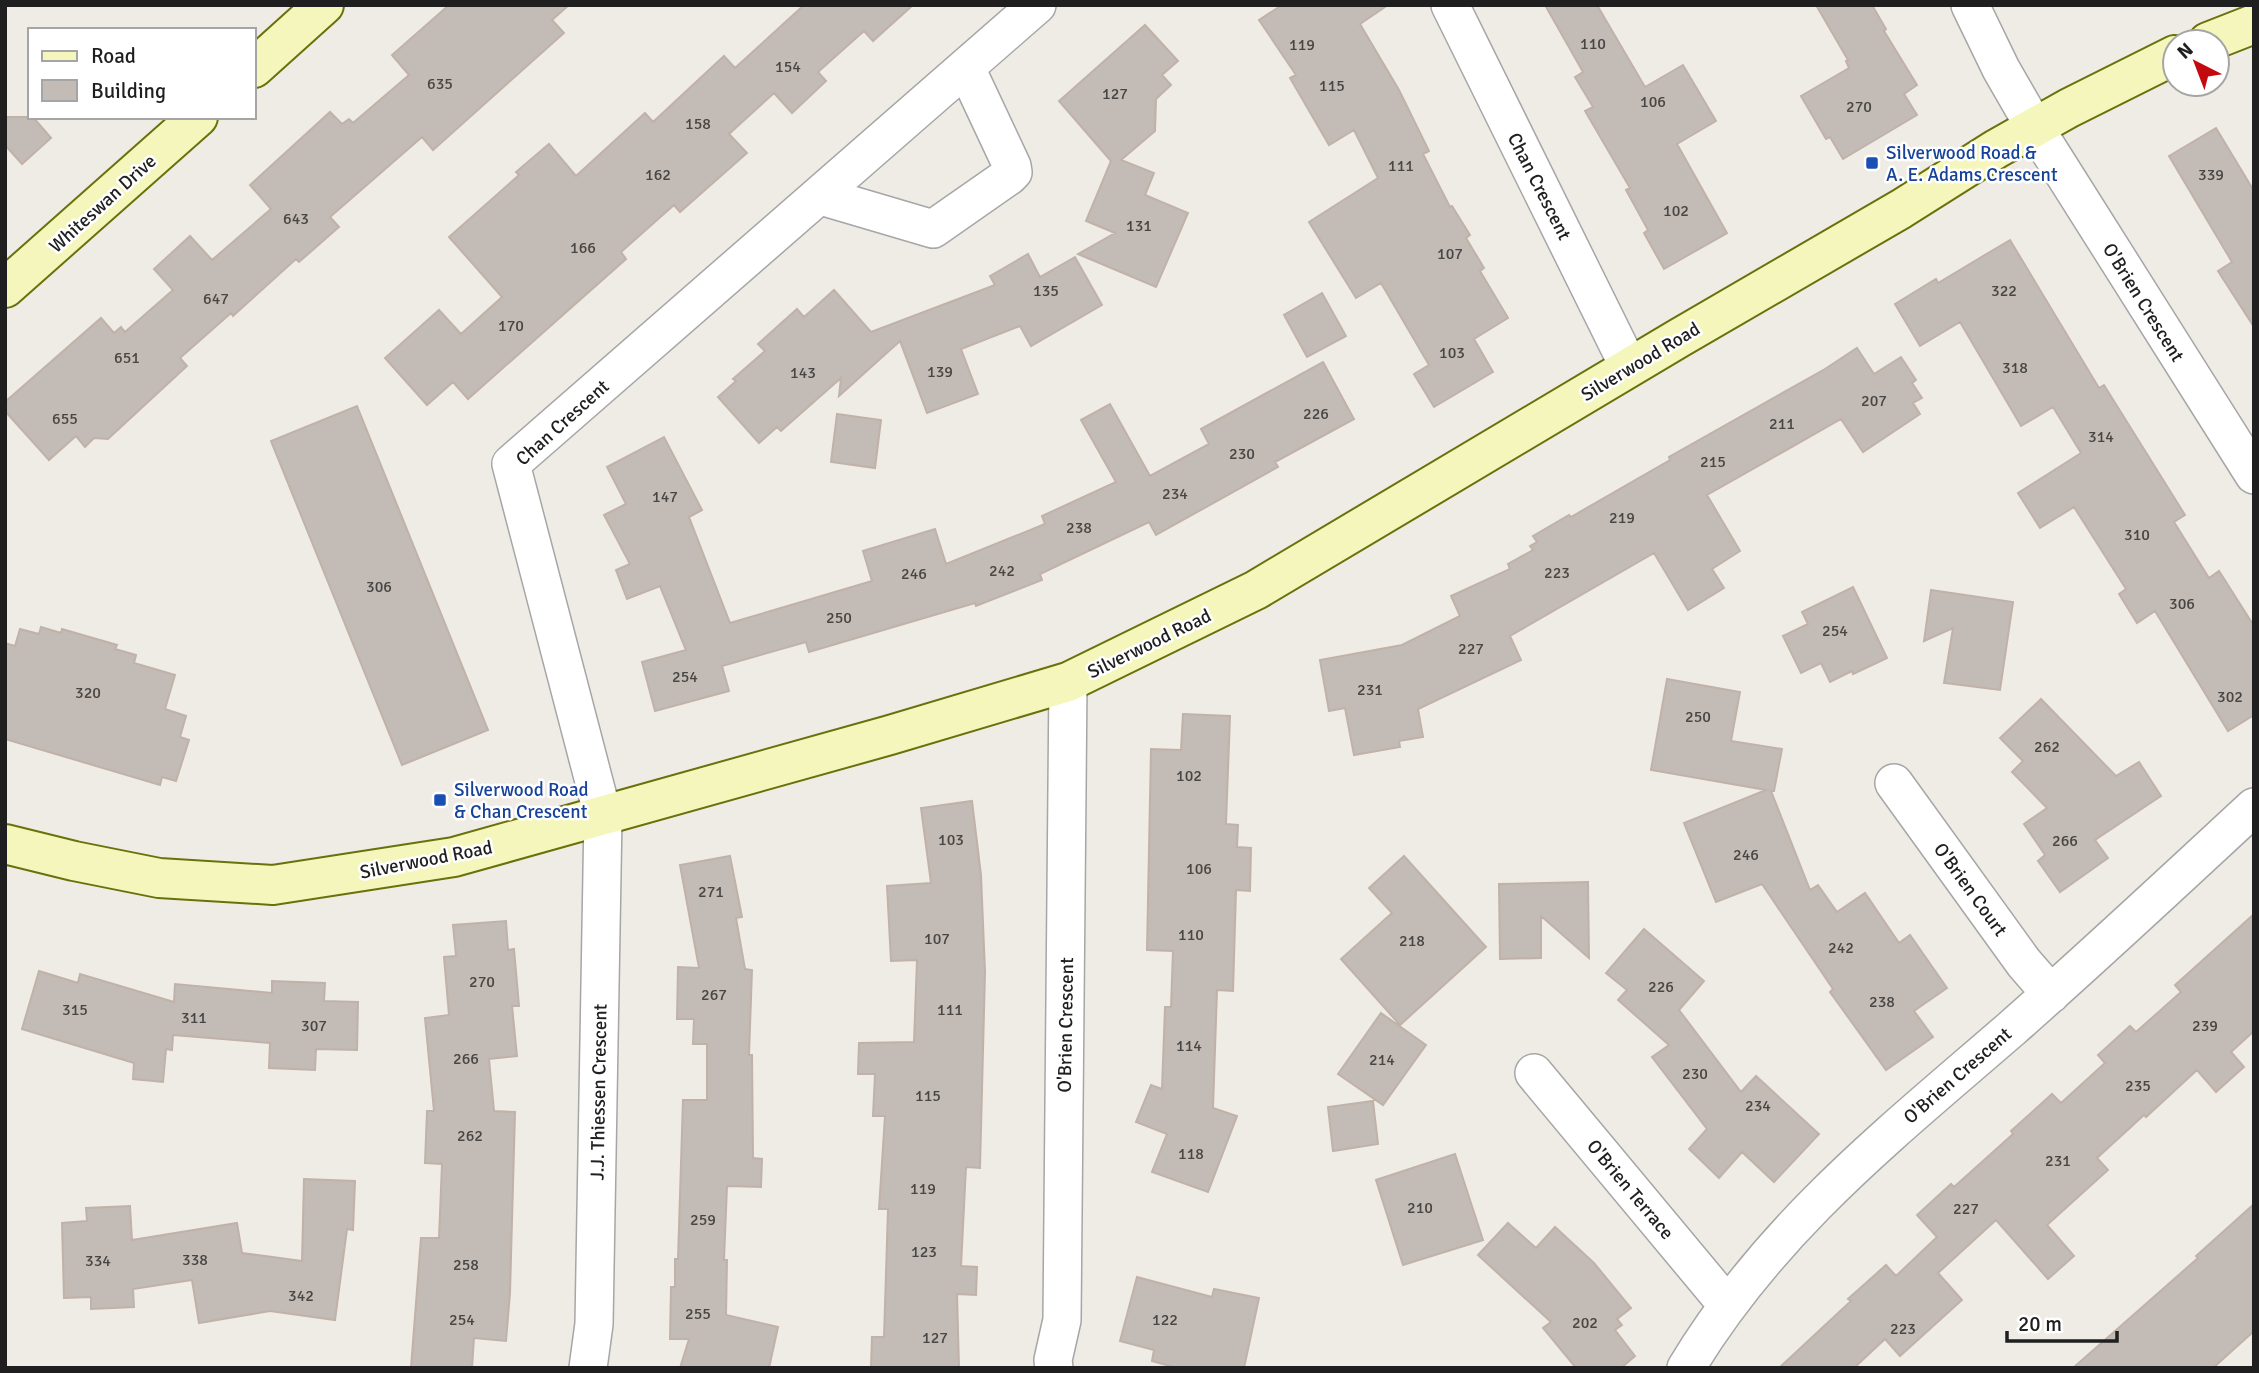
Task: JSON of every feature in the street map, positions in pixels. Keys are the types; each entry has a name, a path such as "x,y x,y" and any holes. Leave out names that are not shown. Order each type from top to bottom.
{"street":[{"path":"256,66 324,5"},
{"name":"Chan Crescent","path":"603,816 511,464 1037,5"},
{"name":"Chan Crescent","path":"1450,5 1629,367"},
{"name":"O'Brien Crescent","path":"1970,5 2001,69 2035,128 2254,475"},
{"path":"2231,33 2254,24"},
{"name":"Silverwood Road","path":"5,844 159,878 273,885 454,857 890,735 1068,682 1256,590 1629,367 1901,209 1996,149 2161,62"},
{"path":"821,196 933,229 1009,176 1013,172 1013,166 966,68"},
{"name":"Whiteswan Drive","path":"5,288 196,119"},
{"name":"O'Brien Crescent","path":"1054,1368 1053,1360 1062,1320 1068,682"},
{"name":"O'Brien Court","path":"1894,783 2024,963 2051,993"},
{"name":"O'Brien Crescent","path":"1686,1368 1770,1251 1805,1213 1859,1160 2051,993 2254,807"},
{"name":"J.J. Thiessen Crescent","path":"588,1368 594,1324 603,816"},
{"name":"O'Brien Terrace","path":"1534,1073 1728,1306"}],"building":[{"path":"449,5 569,5 552,20 564,33 433,150 422,137 330,217 339,227 299,262 296,259 233,316 231,313 180,358 187,366 108,439 94,438 85,447 76,436 49,460 5,411 5,402 101,318 114,333 121,327 125,332 173,290 154,269 190,236 212,260 271,209 250,185 330,112 342,124 349,119 353,123 409,75 392,55"},
{"path":"804,5 913,5 873,41 864,31 818,72 826,81 792,113 774,93 729,134 747,153 680,212 674,205 621,252 626,259 468,399 453,382 427,405 385,358 439,310 461,334 502,297 449,237 519,175 516,172 549,144 576,176 645,113 653,122 724,56 735,68"},
{"path":"1282,5 1388,5 1360,24 1399,90 1429,151 1423,154 1450,207 1452,206 1470,235 1466,238 1484,268 1480,271 1508,318 1474,339 1493,372 1434,407 1414,374 1429,365 1381,283 1356,298 1309,222 1378,178 1354,130 1329,145 1290,78 1296,75 1259,20"},
{"path":"1545,5 1597,5 1645,87 1683,65 1716,121 1677,144 1727,233 1664,269 1644,233 1648,230 1626,190 1630,188 1585,111 1593,107 1575,77 1583,72"},
{"path":"1816,5 1872,5 1886,29 1884,31 1917,85 1904,94 1917,115 1843,159 1830,137 1826,139 1801,96 1849,68 1846,61 1848,60"},
{"path":"1145,25 1178,61 1162,75 1171,85 1156,99 1155,131 1121,160 1154,173 1145,195 1188,213 1156,287 1078,254 1115,233 1086,221 1111,161 1059,101"},
{"path":"5,117 35,119 51,138 22,164 5,145"},
{"path":"2216,128 2254,191 2254,327 2218,271 2232,262 2169,156"},
{"path":"2010,240 2099,388 2104,385 2185,515 2174,522 2209,578 2219,571 2254,626 2254,715 2228,731 2155,611 2137,623 2119,594 2126,589 2074,507 2040,528 2018,493 2081,453 2053,407 2021,426 1960,322 1920,346 1895,304 1936,279 1938,283"},
{"path":"1028,254 1040,277 1075,257 1102,305 1031,346 1020,326 961,349 978,394 927,413 900,341 839,396 841,378 781,431 777,427 759,443 718,397 736,381 733,379 765,351 758,344 797,309 804,317 834,290 871,332 995,285 990,276"},
{"path":"1322,293 1346,336 1307,357 1284,315"},
{"path":"1857,348 1874,374 1901,357 1916,380 1912,383 1922,398 1913,403 1920,414 1863,452 1841,419 1707,495 1740,551 1712,569 1724,588 1688,610 1654,553 1510,636 1521,660 1418,709 1423,737 1399,741 1400,747 1354,755 1345,708 1329,711 1320,660 1402,645 1460,616 1451,596 1510,569 1508,564 1533,550 1530,546 1537,542 1533,536 1670,460 1669,457 1825,369"},
{"path":"1323,362 1354,419 1275,462 1278,467 1156,535 1149,522 1040,574 1042,580 976,606 975,603 809,652 806,642 722,666 729,691 655,711 642,662 686,650 660,586 627,599 616,570 630,564 604,515 626,504 607,467 664,437 702,510 689,517 730,623 872,581 863,551 935,529 946,564 1045,524 1042,516 1116,482 1081,420 1110,404 1150,476 1209,444 1201,429"},
{"path":"357,406 488,730 402,765 271,441"},
{"path":"837,414 881,420 875,468 831,462"},
{"path":"1853,587 1887,658 1830,682 1821,663 1801,673 1783,636 1808,624 1802,612"},
{"path":"1931,590 2013,602 2000,690 1944,683 1953,628 1924,641"},
{"path":"41,627 61,633 62,629 117,645 115,649 136,655 134,663 175,675 165,709 186,716 180,737 189,740 176,781 162,777 160,785 5,739 5,643 15,646 20,629 39,634"},
{"path":"1667,679 1740,692 1731,741 1782,749 1774,791 1771,791 1810,890 1818,885 1837,912 1865,893 1899,943 1910,935 1947,988 1914,1011 1933,1037 1886,1070 1830,992 1833,989 1762,884 1716,902 1684,823 1766,790 1651,770"},
{"path":"2041,699 2116,776 2139,762 2161,796 2095,840 2108,858 2060,892 2038,861 2045,855 2024,824 2047,808 2012,772 2023,761 2000,738"},
{"path":"1183,714 1230,716 1226,824 1238,825 1237,847 1251,848 1250,891 1236,890 1233,991 1217,990 1213,1108 1237,1116 1208,1192 1152,1172 1167,1134 1136,1122 1151,1085 1162,1089 1165,1007 1171,1007 1173,951 1147,950 1151,749 1181,750"},
{"path":"972,801 981,875 985,972 980,1168 966,1167 961,1266 977,1267 976,1295 957,1294 959,1368 871,1368 872,1337 884,1337 888,1209 879,1209 885,1116 873,1116 875,1074 858,1074 859,1043 914,1042 917,960 891,961 887,886 931,883 921,808"},
{"path":"730,856 742,917 736,918 745,969 752,970 749,1055 752,1055 753,1158 762,1159 761,1187 727,1186 724,1260 727,1260 726,1315 778,1327 769,1368 680,1368 689,1339 670,1339 671,1287 675,1287 675,1259 678,1259 683,1100 707,1100 707,1044 693,1044 694,1019 677,1019 678,967 699,968 680,865"},
{"path":"1404,856 1486,947 1400,1025 1341,959 1392,913 1369,888"},
{"path":"1588,882 1589,958 1541,916 1541,958 1500,959 1499,884"},
{"path":"2254,914 2254,1031 2231,1052 2244,1067 2216,1092 2197,1070 2097,1158 2108,1170 2047,1225 2074,1256 2048,1279 1996,1220 1938,1273 1962,1300 1900,1356 1885,1339 1854,1368 1779,1368 1886,1265 1896,1276 1937,1237 1917,1215 1951,1184 1954,1187 2013,1134 2011,1131 2052,1094 2061,1103 2105,1063 2098,1055 2130,1026 2136,1032 2181,992 2175,985"},
{"path":"506,921 508,950 514,949 519,1006 512,1006 517,1056 489,1059 494,1111 515,1112 510,1293 506,1341 474,1338 472,1368 411,1368 421,1238 439,1238 442,1164 425,1163 427,1111 434,1111 425,1018 449,1015 444,957 456,956 453,925"},
{"path":"1644,929 1704,981 1679,1010 1741,1092 1756,1076 1819,1134 1774,1182 1742,1152 1719,1178 1689,1149 1707,1129 1652,1057 1669,1045 1618,1000 1627,990 1606,973"},
{"path":"39,971 78,983 80,974 174,1002 175,984 272,993 272,981 325,983 324,1001 358,1002 357,1050 316,1049 315,1070 269,1068 270,1043 173,1035 172,1050 166,1049 163,1082 133,1079 134,1063 22,1029"},
{"path":"1381,1013 1426,1045 1383,1105 1338,1074"},
{"path":"1373,1101 1378,1144 1333,1151 1328,1107"},
{"path":"1455,1154 1483,1240 1403,1265 1376,1180"},
{"path":"304,1179 355,1181 353,1230 347,1229 335,1320 270,1311 199,1323 192,1280 133,1289 134,1307 91,1309 91,1297 64,1298 62,1223 87,1221 86,1208 130,1206 132,1240 237,1223 242,1253 302,1261"},
{"path":"2254,1204 2254,1331 2213,1368 2073,1368 2198,1258 2196,1256"},
{"path":"1508,1223 1536,1248 1555,1227 1594,1263 1631,1308 1617,1319 1622,1325 1615,1330 1635,1356 1621,1368 1576,1368 1543,1328 1551,1322 1478,1255"},
{"path":"1137,1277 1212,1297 1214,1289 1259,1298 1244,1368 1177,1368 1152,1361 1154,1350 1120,1341"}],"place":[{"name":"Silverwood Road & A. E. Adams Crescent","path":"1872,163"},
{"name":"Silverwood Road & Chan Crescent","path":"440,800"}]}
